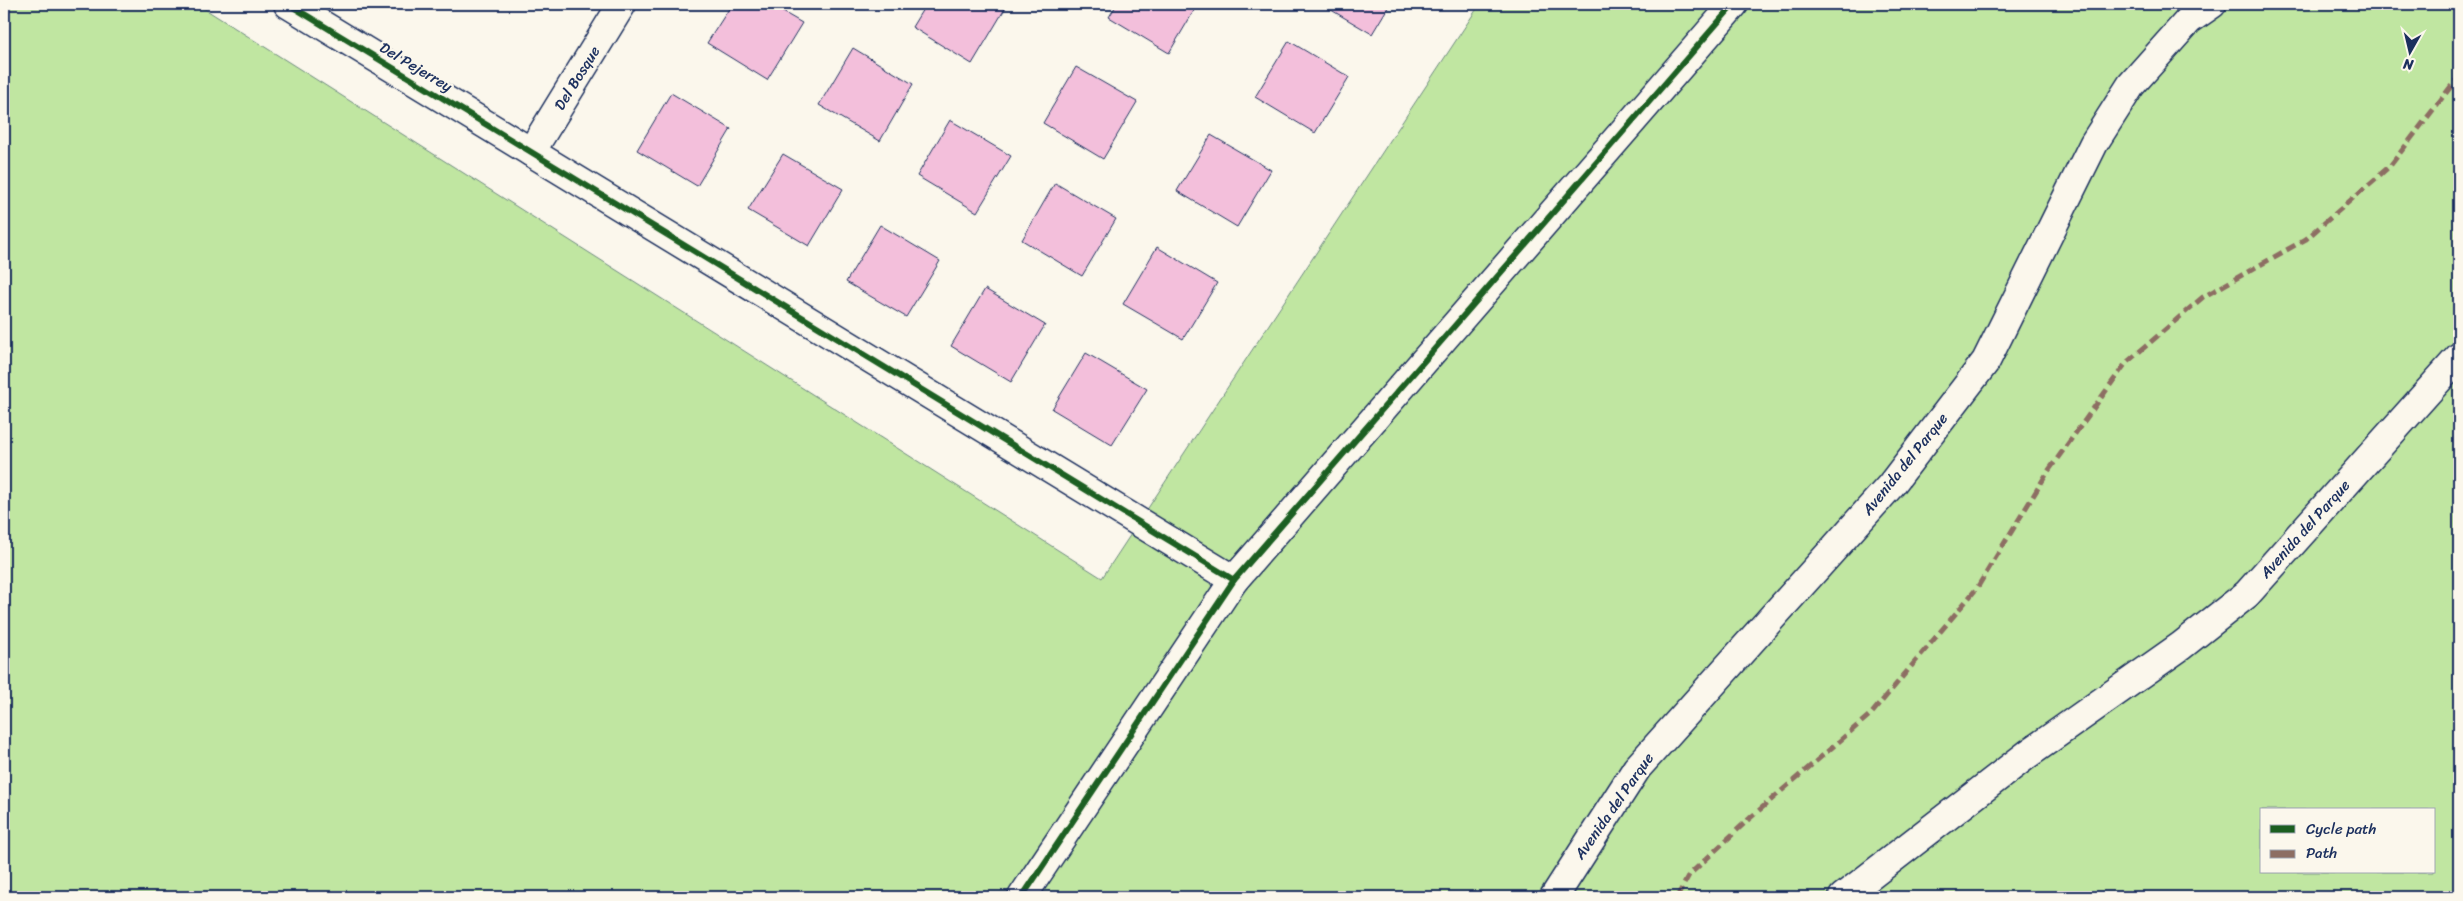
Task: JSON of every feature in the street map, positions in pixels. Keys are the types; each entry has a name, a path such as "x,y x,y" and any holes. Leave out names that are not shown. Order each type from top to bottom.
{"street":[{"name":"Del Pejerrey","path":"288,4 1234,580"},
{"name":"Del Bosque","path":"531,152 622,4"},
{"path":"1022,897 1234,580 1734,4"},
{"name":"Avenida del Parque","path":"1554,897 1636,768 1891,485 1986,361 2094,143 2131,85 2188,20 2212,4"},
{"name":"Avenida del Parque","path":"1843,897 2028,754 2181,646 2247,594 2459,357"}],"green space":[{"path":"4,4 197,4 1102,578 1480,4 2459,4 2459,897 4,897"}],"building":[{"path":"732,4 769,4 802,23 767,80 707,43"},
{"path":"926,4 1001,4 1006,7 972,64 912,27"},
{"path":"1117,4 1198,4 1169,53 1109,17"},
{"path":"1321,4 1390,4 1372,34"},
{"path":"1289,41 1349,77 1315,133 1255,97"},
{"path":"853,48 913,84 880,141 819,105"},
{"path":"1076,67 1137,102 1103,159 1043,123"},
{"path":"671,93 731,129 697,186 637,150"},
{"path":"950,120 1011,156 977,212 917,176"},
{"path":"1211,135 1271,170 1237,227 1177,191"},
{"path":"783,154 843,189 809,246 748,210"},
{"path":"1055,183 1116,219 1082,276 1022,240"},
{"path":"880,225 940,261 906,317 846,282"},
{"path":"1157,247 1217,283 1183,339 1123,304"},
{"path":"985,289 1045,325 1011,382 951,346"},
{"path":"1086,353 1147,389 1112,445 1052,409"}],"marked path":[{"path":"1677,897 1689,875 1750,818 1872,713 1977,588 2049,470 2126,363 2203,297 2306,239 2390,166 2459,76"}],"cycle path":[{"path":"288,4 1234,580"},
{"path":"1022,897 1234,580 1734,4"}]}
